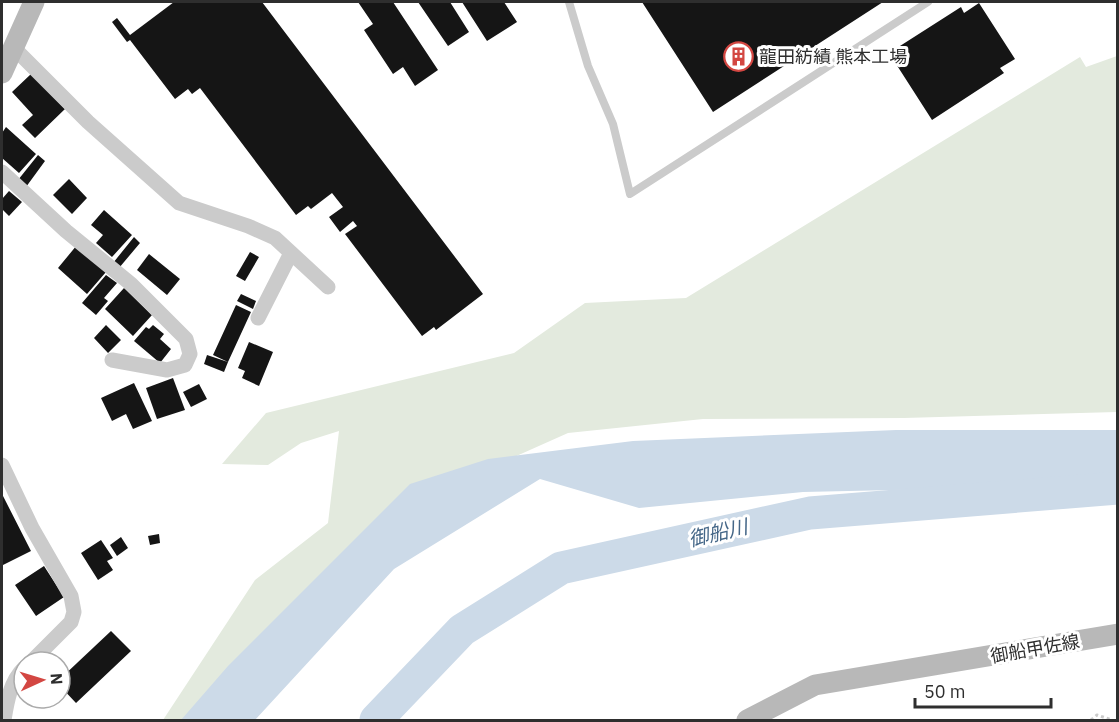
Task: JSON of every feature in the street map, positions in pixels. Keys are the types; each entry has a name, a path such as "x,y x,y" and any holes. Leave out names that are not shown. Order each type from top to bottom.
{"main road":[{"path":"2,73 34,2"},
{"name":"御船甲佐線","path":"747,720 814,685 1118,634"}],"street":[{"path":"13,47 88,122 179,203 274,238 328,287"},
{"path":"2,172 66,231 131,284 186,339 190,354 185,365 167,370 112,360"},
{"path":"258,318 291,253"},
{"path":"2,465 32,528 71,596 74,612 71,622 43,650"},
{"path":"4,720 12,686"}],"lane":[{"path":"568,2 588,66 612,124 630,194 928,2"}],"path":[{"path":"1091,720 1097,715 1112,720"}],"shaded area":[{"path":"1117,56 1117,412 904,418 703,419 568,433 416,501 232,720 163,720 255,580 328,523 339,431 301,443 268,465 222,464 266,413 514,353 585,303 686,298 1080,57 1086,67"}],"water":[{"path":"896,430 1117,430 1117,485 803,492 639,508 540,479 394,569 255,720 181,720 228,666 410,484 488,459 633,441"}],"building":[{"path":"174,2 262,2 483,294 436,330 434,327 422,336 345,234 357,226 353,221 340,232 329,217 343,207 332,193 311,209 308,206 296,215 200,88 192,94 188,89 175,99 130,40 127,42 112,22 117,18 130,35"},
{"path":"358,2 393,2 438,70 415,86 403,67 393,74 364,30 373,24"},
{"path":"418,2 450,2 469,32 448,46"},
{"path":"462,2 504,2 517,22 487,41"},
{"name":"龍田紡績 熊本工場","path":"642,2 883,2 713,112"},
{"path":"979,3 1015,59 1000,68 1004,73 932,120 889,53 961,7 964,13"},
{"path":"31,74 65,109 35,138 22,125 33,115 12,92"},
{"path":"6,127 36,154 19,173 2,158 2,133"},
{"path":"38,155 45,161 26,187 18,180"},
{"path":"69,179 87,198 72,214 53,195"},
{"path":"9,191 22,202 9,216 2,209 2,199"},
{"path":"104,210 132,235 112,257 96,243 103,235 91,225"},
{"path":"134,237 140,243 119,268 113,263"},
{"path":"77,245 106,272 87,294 58,268"},
{"path":"250,252 259,257 245,281 236,276"},
{"path":"149,254 180,279 167,295 137,270"},
{"path":"106,275 117,283 104,298 108,301 96,315 82,303"},
{"path":"124,288 152,315 133,336 105,309"},
{"path":"241,294 256,301 253,309 237,301"},
{"path":"236,305 251,312 228,362 213,355"},
{"path":"106,325 121,340 108,353 94,338"},
{"path":"153,325 164,334 160,339 171,349 160,363 134,341 146,327 149,329"},
{"path":"249,342 273,352 259,386 242,378 245,371 238,368"},
{"path":"207,355 228,362 224,372 204,364"},
{"path":"173,378 185,410 157,419 146,388"},
{"path":"134,383 152,421 133,429 126,414 112,421 101,398"},
{"path":"199,384 207,399 191,407 183,392"},
{"path":"2,494 31,551 3,565 2,562"},
{"path":"159,534 160,543 150,545 148,536"},
{"path":"121,537 128,548 117,556 110,545"},
{"path":"101,540 113,558 107,561 113,570 98,580 81,553"},
{"path":"44,566 64,597 36,616 15,585"},
{"path":"111,631 131,651 76,703 72,699 72,668"}],"waterway":[{"name":"御船川","path":"376,720 462,630 561,568 810,513 1118,488"}],"place":[{"name":"龍田紡績 熊本工場","path":"738,57"}]}
